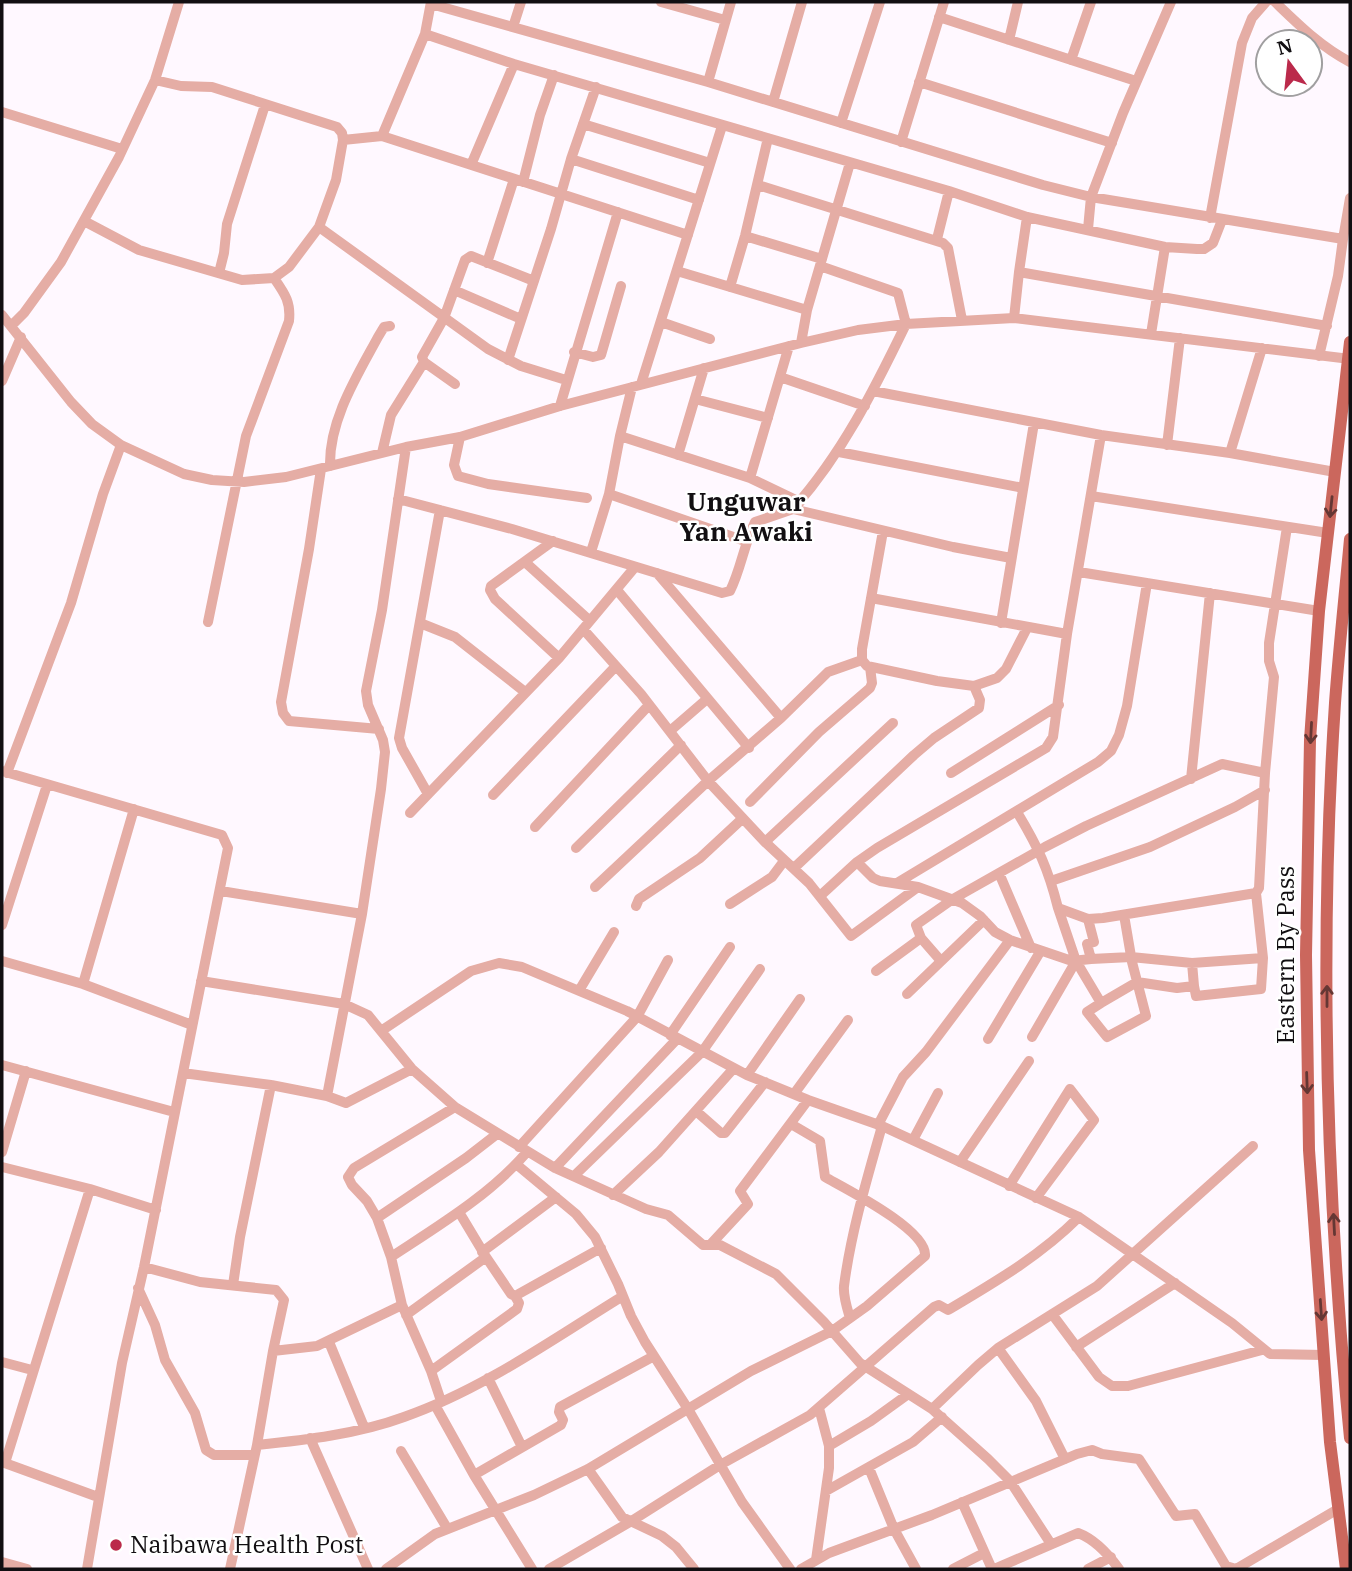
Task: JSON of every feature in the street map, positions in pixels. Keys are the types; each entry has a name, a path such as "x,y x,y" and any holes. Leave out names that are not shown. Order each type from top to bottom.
{"main road":[{"name":"Eastern By Pass","path":"1346,1569 1324,1355 1309,1150 1306,969 1310,740 1319,611 1350,342"},
{"name":"Eastern By Pass","path":"1350,539 1335,701 1327,1012 1337,1286 1350,1438"}],"street":[{"path":"12,325 49,282 122,149 155,79 179,2"},
{"path":"513,27 521,2"},
{"path":"661,2 725,20"},
{"path":"708,82 731,2"},
{"path":"773,102 802,2"},
{"path":"841,123 880,2"},
{"path":"901,142 944,2"},
{"path":"1009,40 1018,2"},
{"path":"1071,60 1091,2"},
{"path":"1087,229 1091,197 1136,81 1171,2"},
{"path":"1210,218 1242,43 1252,18 1266,2"},
{"path":"1275,2 1311,37 1350,62"},
{"path":"382,136 425,34 431,3 708,82 1043,185 1091,197 1343,239"},
{"path":"939,17 1136,81"},
{"path":"425,34 514,64 949,191 1027,217 1165,247 1197,249 1209,247 1213,243 1222,220"},
{"path":"471,165 514,64"},
{"path":"487,262 554,75"},
{"path":"84,221 139,250 242,280 274,278 289,267 319,227 336,180 343,139 337,127 212,87 181,86 155,79"},
{"path":"919,82 1112,143"},
{"path":"508,360 596,88"},
{"path":"219,273 227,224 265,104"},
{"path":"2,112 122,149"},
{"path":"583,124 710,163"},
{"path":"591,552 609,494 620,436 661,322 722,126"},
{"path":"343,139 382,136 688,234"},
{"path":"730,287 746,236 768,138"},
{"path":"571,159 699,200"},
{"path":"802,343 807,310 850,163"},
{"path":"758,185 937,239 948,248 962,320"},
{"path":"937,239 949,191"},
{"path":"1319,356 1350,198"},
{"path":"559,406 618,212"},
{"path":"1014,318 1027,217"},
{"path":"319,227 444,318 508,360 566,380"},
{"path":"398,499 591,552 635,568 726,593 730,591 746,541 756,520 796,506 821,478 865,406 906,324 898,293 746,236"},
{"path":"1151,334 1165,247"},
{"path":"455,384 424,362 422,357 444,318 468,257 534,281"},
{"path":"677,271 807,310"},
{"path":"1019,272 1326,326"},
{"path":"208,622 246,436 289,321 289,299 274,278"},
{"path":"574,352 593,357 601,355 621,286"},
{"path":"454,290 522,318"},
{"path":"2,314 71,402 92,424 121,445 184,474 212,480 237,481 286,477 406,447 460,437 559,406 789,346 858,330 906,324 1014,318 1349,359"},
{"path":"661,322 710,339"},
{"path":"379,729 289,721 283,713 281,702 325,467 333,438 342,409 377,337 384,327 390,326"},
{"path":"2,381 21,337"},
{"path":"1167,444 1180,338"},
{"path":"750,478 789,346"},
{"path":"1230,453 1262,348"},
{"path":"382,453 391,415 424,362"},
{"path":"678,454 704,368"},
{"path":"780,377 865,406"},
{"path":"873,391 1101,435 1230,453 1335,472"},
{"path":"695,399 768,418"},
{"path":"1002,623 1034,423"},
{"path":"820,896 857,862 920,821 1046,747 1053,737 1067,634 1101,435"},
{"path":"620,436 750,478 796,506 883,531 1011,558"},
{"path":"460,437 454,465 458,476 488,484 587,498"},
{"path":"87,1569 121,1363 156,1210 228,848 222,835 4,772 71,603 103,494 121,445"},
{"path":"327,1096 362,914 385,752 366,691 382,610 406,447"},
{"path":"839,452 1023,488"},
{"path":"609,494 746,541"},
{"path":"1091,496 1328,533"},
{"path":"428,794 401,748 399,738 440,510"},
{"path":"1192,963 1196,996 1261,989 1263,958 1256,893 1259,888 1265,772 1274,677 1269,661 1269,643 1287,527"},
{"path":"750,802 819,732 870,688 872,683 862,649 883,531"},
{"path":"553,541 491,586 491,594 559,658"},
{"path":"525,562 587,625 616,666 708,781 820,896 851,936 918,887"},
{"path":"410,813 559,658 635,568"},
{"path":"1079,572 1319,611"},
{"path":"657,573 781,718"},
{"path":"897,883 1017,812 1098,762 1111,751 1119,735 1127,706 1147,583"},
{"path":"617,590 749,748"},
{"path":"1191,779 1210,593"},
{"path":"871,598 1067,634"},
{"path":"420,624 455,637 525,692"},
{"path":"595,887 708,781 749,748 828,672 866,663 937,681 974,686 997,678 1006,669 1027,628"},
{"path":"493,795 616,666"},
{"path":"794,868 914,755 979,708 980,700 974,686"},
{"path":"670,731 707,699"},
{"path":"535,827 649,705"},
{"path":"951,773 1059,705"},
{"path":"765,842 893,723"},
{"path":"576,848 681,745"},
{"path":"941,961 921,938 916,925 953,899 1086,826 1222,765 1265,772"},
{"path":"2,925 47,785"},
{"path":"1051,881 1150,847 1265,790"},
{"path":"83,984 134,809"},
{"path":"1017,812 1040,850 1076,961 1101,1003"},
{"path":"636,906 639,899 700,858 742,818"},
{"path":"730,904 772,877 784,860"},
{"path":"857,862 873,878 918,887 953,899 984,920 995,932 1010,940 1076,961 1131,957 1192,963 1263,958"},
{"path":"999,873 1036,950"},
{"path":"221,891 362,914"},
{"path":"1058,908 1088,919 1256,893"},
{"path":"1124,915 1131,957 1137,982 1146,1016 1107,1037 1087,1012 1101,1003 1137,982 1177,988 1194,986"},
{"path":"1088,919 1094,942 1087,944 1091,959"},
{"path":"906,994 984,920"},
{"path":"580,989 614,932"},
{"path":"876,971 921,938"},
{"path":"850,1318 844,1286 880,1125 903,1077 926,1052 1010,940"},
{"path":"555,1168 674,1037 730,947"},
{"path":"988,1039 1036,950"},
{"path":"391,1257 459,1212 516,1164 523,1149 637,1017 668,960"},
{"path":"2,961 83,984 192,1025"},
{"path":"1032,1037 1076,961"},
{"path":"381,1031 471,971 499,964 522,967 580,989 747,1075 880,1125 1079,1217 1232,1323 1270,1354 1324,1355"},
{"path":"574,1177 702,1052 760,969"},
{"path":"201,981 344,1004 368,1016 412,1069 455,1107 497,1134 555,1168 646,1209 668,1215 703,1245 720,1245 776,1274 865,1367 932,1409 1010,1481 1051,1544"},
{"path":"747,1075 800,999"},
{"path":"794,1094 848,1020"},
{"path":"960,1162 1030,1061"},
{"path":"2,1065 174,1112"},
{"path":"613,1195 659,1152 734,1068"},
{"path":"183,1073 271,1085 327,1096 341,1102 352,1102 412,1069"},
{"path":"2,1152 26,1071"},
{"path":"696,1111 724,1133 765,1082"},
{"path":"233,1285 271,1085"},
{"path":"1009,1186 1070,1089 1094,1120 1036,1198"},
{"path":"913,1140 938,1093"},
{"path":"712,1244 748,1203 740,1191 808,1100"},
{"path":"455,1107 349,1173 352,1185 377,1218 391,1257 404,1310 431,1371 438,1403 474,1475 532,1569"},
{"path":"393,1567 435,1534 534,1495 588,1469 751,1371 832,1331 867,1306 925,1256 923,1245 900,1222 825,1177 820,1141 791,1124"},
{"path":"377,1218 457,1165 497,1134"},
{"path":"932,1409 998,1348 1097,1286 1253,1146"},
{"path":"516,1164 576,1214 601,1248 631,1317 653,1356 688,1409 742,1502 789,1569"},
{"path":"2,1167 90,1189 156,1210"},
{"path":"90,1189 4,1462 98,1497"},
{"path":"273,1351 304,1349 329,1342 404,1310 484,1255 556,1197"},
{"path":"431,1371 517,1309 519,1303 484,1255 459,1212"},
{"path":"549,1569 720,1465 810,1415 933,1307 939,1305 948,1310 1017,1269 1079,1217"},
{"path":"515,1296 601,1248"},
{"path":"144,1267 190,1279 276,1290 283,1296 256,1450 230,1569"},
{"path":"1076,1347 1175,1283"},
{"path":"138,1288 155,1325 165,1360 195,1413 206,1450 214,1455 256,1450 402,1418 488,1378 623,1296"},
{"path":"1052,1314 1099,1377 1112,1386 1128,1386 1262,1350"},
{"path":"329,1342 364,1427"},
{"path":"998,1348 1036,1401 1065,1459"},
{"path":"474,1475 561,1425 563,1420 560,1407 653,1356"},
{"path":"2,1362 32,1370"},
{"path":"488,1378 522,1447"},
{"path":"829,1446 907,1395"},
{"path":"816,1560 827,1490 829,1446 819,1408"},
{"path":"827,1490 913,1442 942,1418"},
{"path":"310,1438 368,1569"},
{"path":"801,1569 816,1560 1092,1450 1139,1459 1176,1516 1195,1514 1226,1566 1232,1569 1338,1509"},
{"path":"401,1451 447,1528"},
{"path":"869,1468 894,1530 916,1569"},
{"path":"588,1469 622,1517 662,1536 676,1547 694,1569"},
{"path":"962,1502 993,1569 1078,1533 1111,1557 1119,1569"},
{"path":"953,1569 984,1553"},
{"path":"1088,1569 1111,1557"},
{"path":"2,1562 27,1569"}],"place":[{"name":"Naibawa Health Post","path":"116,1545"}],"district":[{"name":"Unguwar Yan Awaki","path":"746,517"}]}
